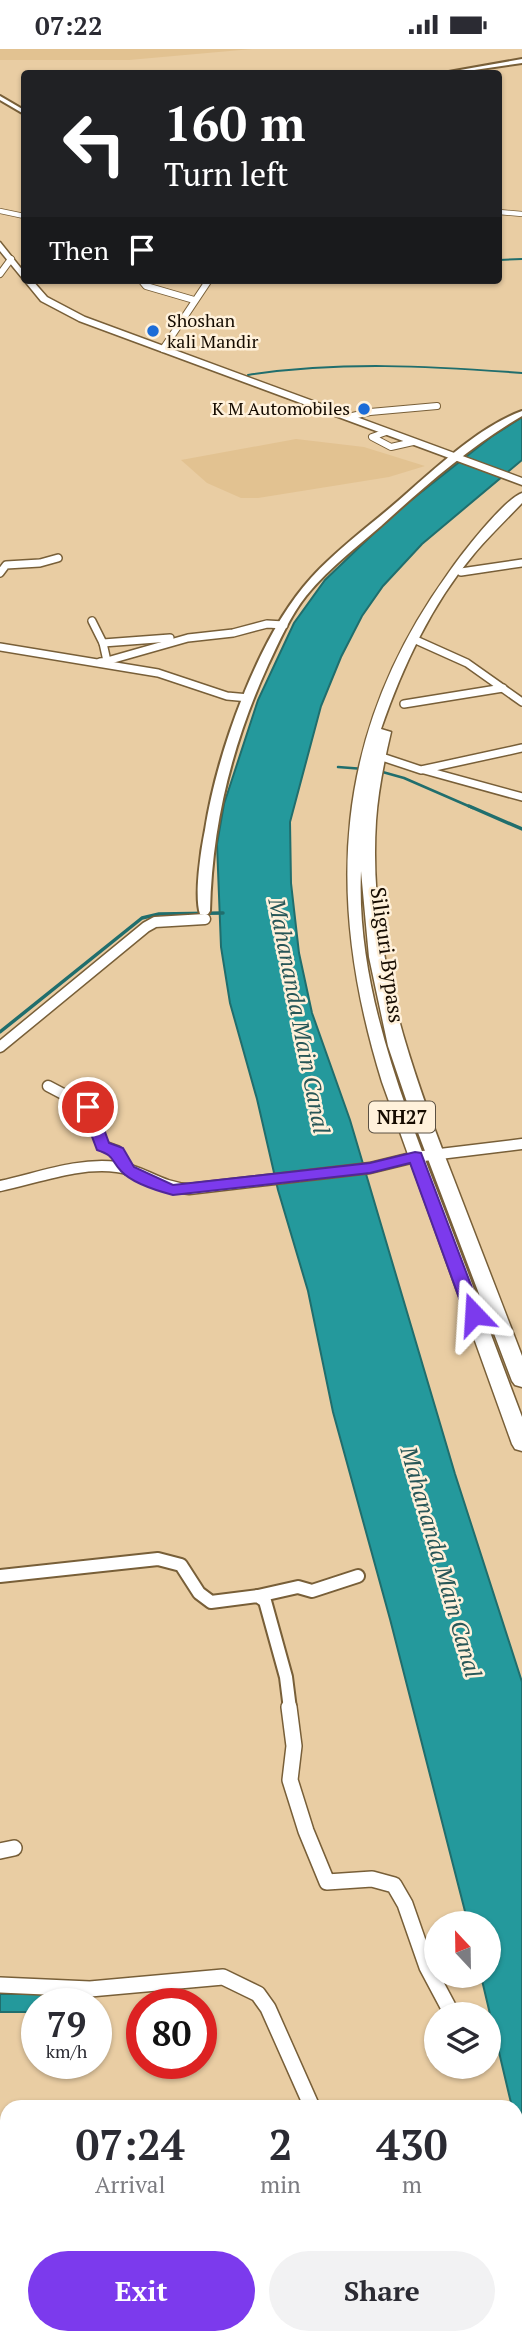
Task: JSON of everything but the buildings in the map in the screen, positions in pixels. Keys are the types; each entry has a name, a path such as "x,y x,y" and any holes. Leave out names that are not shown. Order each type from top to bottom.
{"highway":[{"path":"0,246 21,272"},
{"path":"30,284 37,294 60,308 522,482"},
{"name":"Siliguri Bypass","path":"522,496 482,534 424,613 403,650 388,688 372,766 353,838 354,917 376,1036 415,1157 522,1444"},
{"name":"NH27","path":"522,510 480,549 461,572 418,641 393,699 372,766 369,869 379,969 409,1087 522,1381"}],"street":[{"path":"466,70 522,61"},
{"path":"0,98 21,110"},
{"path":"0,211 21,215"},
{"path":"502,212 522,214"},
{"path":"0,274 11,259"},
{"path":"143,284 194,300"},
{"path":"163,349 190,312 194,300 206,284"},
{"path":"348,417 370,412 437,406"},
{"path":"0,1047 146,927 155,922 204,915 206,854 226,752 248,698 284,625 305,591 330,562 454,458 522,413"},
{"path":"386,432 372,437 391,447 413,442"},
{"path":"0,573 6,565 40,563 58,558"},
{"path":"461,572 522,563"},
{"path":"92,621 103,643 107,661"},
{"path":"96,663 131,657 185,639 242,631 259,624 275,622 284,625"},
{"path":"103,643 211,636"},
{"path":"418,641 467,663 522,702"},
{"path":"0,647 158,673 227,696 248,698"},
{"path":"404,704 503,688"},
{"path":"421,770 522,748"},
{"path":"372,766 421,770 522,797"},
{"path":"48,1086 88,1107 103,1146 117,1151 128,1170"},
{"path":"0,1186 88,1168 118,1167 173,1190 370,1168 435,1153 522,1144"},
{"path":"0,1576 158,1559 181,1565 204,1599 211,1602 298,1587 312,1591 358,1576"},
{"path":"258,1596 265,1601 286,1677 294,1746 290,1780 306,1831 327,1882 383,1880 394,1885 405,1904 427,1967 446,2002"},
{"path":"0,1985 90,1989 223,1977 258,1994 268,2008 309,2100"}],"shaded area":[{"path":"0,49 252,49 129,60 0,60"},
{"path":"296,439 364,447 425,466 389,477 258,498 241,498 207,483 181,460"}],"water":[{"name":"Mahananda Main Canal","path":"522,417 522,460 422,544 383,586 362,616 341,657 321,706 290,822 291,883 299,953 312,1013 350,1120 455,1474 522,1682 522,2100 510,2100 501,2061 501,2002 487,2002 484,1988 501,1988 501,1911 465,1911 390,1619 333,1412 308,1291 278,1190 257,1099 230,1003 221,947 217,844 224,804 258,700 294,623 325,580 396,512 491,437"},
{"path":"0,1994 21,1994 21,2012 0,2012"}],"waterway":[{"path":"502,260 522,259"},
{"path":"248,375 351,366 522,373"},
{"path":"338,767 364,769"},
{"path":"379,771 404,778 473,808"},
{"path":"469,806 522,829"},
{"path":"0,1032 142,918 159,914 223,913"}],"place":[{"name":"Shoshan kali Mandir","path":"153,331"},
{"name":"K M Automobiles","path":"364,409"}],"route":[{"path":"88,1107 103,1146 117,1151 128,1170 163,1188 173,1190 370,1168 415,1157 474,1314"}]}
